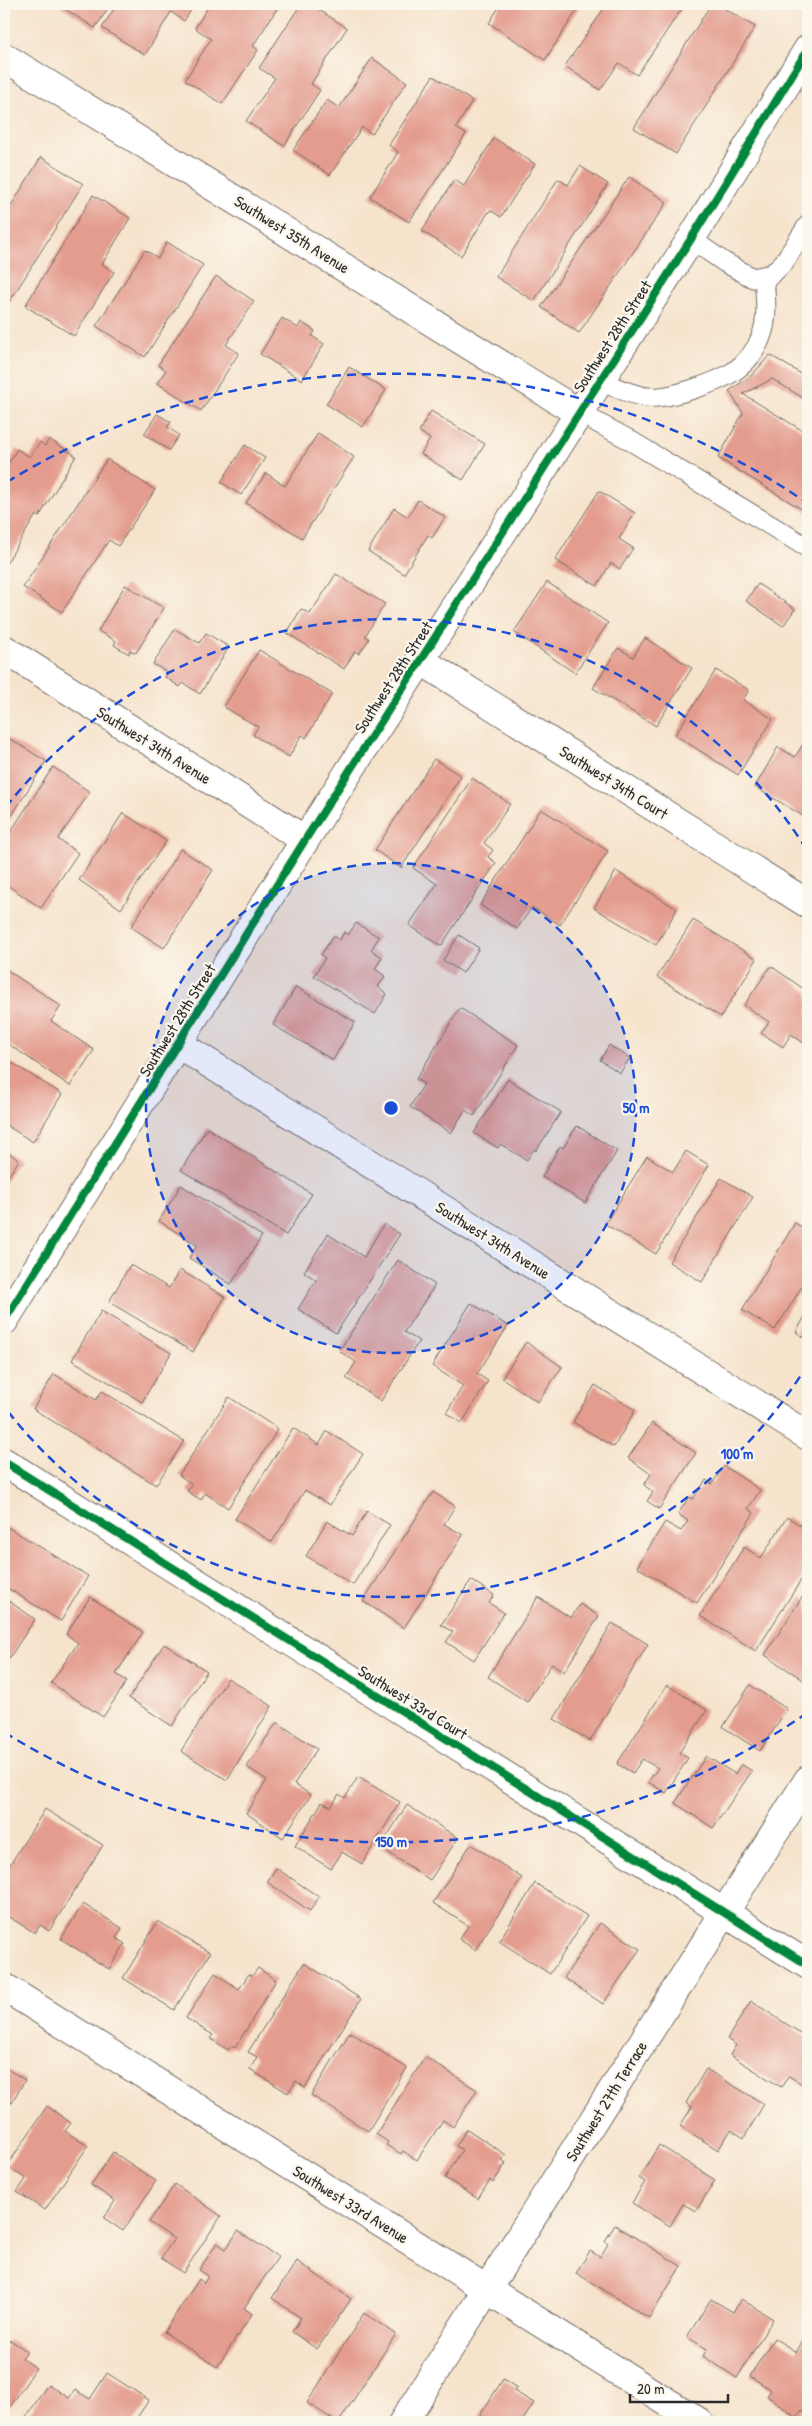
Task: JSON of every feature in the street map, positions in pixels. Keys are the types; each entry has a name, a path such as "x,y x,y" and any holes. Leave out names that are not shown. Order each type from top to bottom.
{"street":[{"name":"Southwest 28th Street","path":"4,1321 305,840 691,239 808,49"},
{"name":"Southwest 35th Avenue","path":"4,57 579,413"},
{"name":"Southwest 34th Avenue","path":"4,649 305,840"},
{"name":"Southwest 34th Court","path":"420,660 808,904"},
{"name":"Southwest 34th Avenue","path":"178,1044 808,1436"},
{"name":"Southwest 33rd Court","path":"4,1462 808,1965"},
{"name":"Southwest 27th Terrace","path":"403,2422 808,1780"},
{"name":"Southwest 33rd Avenue","path":"4,1986 699,2422"}],"lane":[{"path":"691,239 724,262 753,278 772,274 784,262 808,226"},
{"path":"600,381 648,398 664,397 686,391 733,372 752,356 762,336 766,313 764,276"},
{"path":"579,413 626,438 808,548"}],"building":[{"path":"57,4 111,4 95,28"},
{"path":"117,4 195,4 184,21 171,12 145,55 102,28"},
{"path":"210,4 280,4 253,46 258,50 222,104 185,80 211,39 195,28"},
{"path":"301,4 310,4 347,28 311,84 320,90 284,146 246,121 275,78 259,68"},
{"path":"501,4 581,4 545,60 489,23"},
{"path":"607,4 622,4 628,8 631,4 685,4 637,75 619,63 600,90 565,66"},
{"path":"711,4 717,4 755,27 676,154 634,128"},
{"path":"372,58 407,82 372,134 362,127 330,175 293,150 327,100 339,108"},
{"path":"433,76 472,101 456,128 466,134 409,222 370,197 398,152 389,145"},
{"path":"494,138 535,164 501,217 490,210 461,256 422,231 454,180 464,186"},
{"path":"41,157 83,184 10,301 4,297 4,213 6,214"},
{"path":"580,166 608,184 534,301 496,277 558,179 568,185"},
{"path":"629,177 667,202 579,333 541,307"},
{"path":"93,195 130,218 102,264 114,272 74,336 25,306"},
{"path":"167,242 203,265 145,357 96,326 145,250 158,258"},
{"path":"216,276 254,301 226,345 239,353 201,411 157,383 166,370 158,365"},
{"path":"282,318 298,328 301,322 315,331 312,336 324,344 302,380 260,354"},
{"path":"770,355 808,378 808,401 772,379 743,394 808,434 808,513 718,458 743,413 729,391 752,375"},
{"path":"349,367 386,390 363,427 326,404"},
{"path":"431,411 485,444 463,480 421,454 430,439 419,431"},
{"path":"157,414 171,422 167,427 179,435 169,450 144,434"},
{"path":"318,433 354,457 302,538 246,503 266,473 285,486"},
{"path":"49,439 76,456 39,517 36,515 4,567 4,478 6,473 4,471 17,449 30,457 40,442 45,446"},
{"path":"245,445 265,458 241,495 221,482"},
{"path":"107,459 155,490 118,546 109,540 62,612 23,587"},
{"path":"599,491 635,513 619,539 633,548 620,569 611,563 597,586 555,560"},
{"path":"418,500 445,517 432,538 428,535 404,574 368,551 394,508 408,517"},
{"path":"336,574 385,604 365,636 369,639 359,654 355,651 344,669 287,633 301,609 310,614"},
{"path":"547,582 608,623 575,673 514,632"},
{"path":"758,584 795,609 783,626 746,601"},
{"path":"125,585 164,608 136,653 130,650 129,654 114,645 116,641 98,631"},
{"path":"175,629 199,643 206,633 229,647 200,694 183,683 180,687 165,677 168,673 153,664"},
{"path":"645,638 692,668 656,726 593,688 618,648 633,657"},
{"path":"259,650 332,694 306,738 302,735 289,757 253,735 258,727 224,707"},
{"path":"716,670 749,690 743,700 773,719 738,775 675,735"},
{"path":"5,736 46,761 4,828 4,738"},
{"path":"805,741 808,743 808,819 755,787 778,747 795,757"},
{"path":"434,759 461,776 401,868 375,850"},
{"path":"53,767 90,792 58,839 78,853 41,908 4,883 4,842"},
{"path":"472,778 510,804 484,843 493,850 488,857 496,863 441,946 409,925 437,884 413,868"},
{"path":"541,809 608,851 560,925 532,907 517,929 480,905"},
{"path":"123,813 166,841 121,909 79,880"},
{"path":"180,849 213,870 164,948 131,927"},
{"path":"616,871 677,909 656,945 594,908"},
{"path":"693,920 757,959 721,1017 657,977"},
{"path":"356,923 379,937 371,950 382,957 375,969 385,976 378,987 387,994 375,1014 314,976 325,958 321,955 333,936 340,940 344,932 348,935"},
{"path":"459,935 479,948 463,973 443,960"},
{"path":"771,966 808,992 808,1046 791,1034 783,1047 761,1033 769,1022 744,1005"},
{"path":"4,968 61,1006 51,1021 94,1050 70,1086 4,1041"},
{"path":"296,987 355,1022 333,1060 273,1025"},
{"path":"460,1008 518,1045 474,1116 465,1110 451,1133 410,1107 424,1084 416,1079"},
{"path":"609,1045 630,1058 620,1073 600,1060"},
{"path":"4,1058 62,1094 33,1142 4,1124"},
{"path":"508,1079 561,1112 536,1151 534,1149 527,1160 500,1144 498,1148 474,1133"},
{"path":"577,1126 617,1151 585,1203 542,1177 560,1146 563,1148"},
{"path":"207,1128 312,1194 286,1235 181,1170"},
{"path":"4,1150 19,1160 4,1183"},
{"path":"686,1151 709,1165 656,1254 605,1224 647,1156 673,1172"},
{"path":"721,1178 753,1197 702,1282 669,1262"},
{"path":"181,1185 262,1236 231,1284 189,1258 197,1245 159,1221"},
{"path":"795,1223 808,1231 808,1277 775,1330 742,1310"},
{"path":"384,1224 400,1234 336,1333 298,1309 316,1280 304,1272 328,1234 364,1257"},
{"path":"398,1260 435,1285 404,1332 419,1341 381,1401 346,1378 356,1362 339,1351"},
{"path":"130,1265 169,1288 180,1270 225,1297 193,1352 109,1302"},
{"path":"471,1303 508,1326 477,1374 488,1381 462,1423 446,1413 463,1386 432,1366"},
{"path":"101,1311 171,1353 142,1402 72,1360"},
{"path":"808,1311 808,1340 796,1332"},
{"path":"526,1342 562,1367 538,1402 502,1378"},
{"path":"54,1374 96,1400 102,1391 184,1441 156,1485 33,1409"},
{"path":"595,1385 635,1410 614,1447 573,1422"},
{"path":"229,1397 278,1429 228,1508 205,1493 201,1500 187,1491 192,1484 179,1475"},
{"path":"652,1423 696,1453 659,1509 647,1501 653,1492 644,1485 651,1474 628,1458"},
{"path":"293,1428 319,1445 327,1431 363,1454 330,1505 305,1490 272,1542 235,1519"},
{"path":"724,1466 760,1490 748,1509 754,1513 697,1603 637,1567 665,1522 681,1531 688,1521 678,1514 689,1497 693,1499 706,1480 712,1484"},
{"path":"433,1492 455,1506 444,1524 463,1535 404,1628 363,1601"},
{"path":"367,1511 390,1525 353,1585 306,1556 327,1521 352,1536"},
{"path":"787,1517 808,1530 808,1569 756,1651 700,1616 744,1547 761,1558"},
{"path":"4,1525 88,1576 61,1621 4,1586"},
{"path":"471,1580 494,1595 489,1603 504,1613 474,1660 446,1642 453,1632 441,1625"},
{"path":"90,1597 143,1632 116,1674 127,1681 103,1717 51,1683 78,1643 66,1634"},
{"path":"538,1597 571,1618 580,1604 599,1616 564,1672 552,1663 527,1702 488,1677"},
{"path":"802,1597 808,1602 808,1683 765,1655"},
{"path":"4,1598 35,1619 4,1666"},
{"path":"612,1623 648,1644 590,1741 554,1719"},
{"path":"164,1644 207,1671 172,1726 129,1698"},
{"path":"228,1678 272,1706 227,1780 181,1751"},
{"path":"667,1685 707,1710 679,1753 688,1758 666,1793 648,1782 658,1768 642,1759 633,1773 617,1764"},
{"path":"750,1685 787,1709 760,1751 723,1727"},
{"path":"277,1722 317,1749 294,1784 311,1795 283,1838 246,1813 267,1780 247,1767"},
{"path":"706,1756 735,1774 741,1764 752,1771 713,1828 675,1803"},
{"path":"358,1777 400,1802 362,1864 342,1852 331,1869 295,1846 322,1802 331,1807 339,1794 345,1798"},
{"path":"407,1805 458,1838 430,1880 380,1847"},
{"path":"45,1809 103,1845 49,1931 40,1925 35,1933 4,1914 4,1874"},
{"path":"471,1844 522,1878 475,1950 459,1939 468,1926 433,1903"},
{"path":"276,1868 319,1897 310,1911 267,1882"},
{"path":"535,1883 587,1916 550,1974 499,1941"},
{"path":"83,1904 122,1928 116,1938 125,1944 109,1969 61,1939"},
{"path":"158,1921 210,1953 174,2010 123,1978"},
{"path":"600,1923 640,1949 603,2004 564,1978"},
{"path":"304,1963 361,1999 305,2088 296,2081 288,2093 250,2069 257,2057 248,2052"},
{"path":"258,1968 276,1980 235,2048 231,2046 228,2050 210,2038 213,2035 186,2018 215,1973 239,1989 249,1974 252,1976"},
{"path":"751,2001 808,2038 808,2080 805,2086 789,2076 781,2087 730,2055 736,2045 727,2039"},
{"path":"350,2032 407,2068 368,2131 311,2095"},
{"path":"425,2057 477,2090 453,2127 443,2120 417,2160 403,2151 401,2154 386,2145 388,2142 376,2134"},
{"path":"4,2067 25,2080 4,2115"},
{"path":"706,2069 764,2104 744,2138 731,2130 718,2150 680,2126 692,2107 686,2103"},
{"path":"47,2106 71,2123 65,2131 88,2146 45,2210 17,2192 26,2179 7,2166"},
{"path":"467,2129 506,2155 502,2160 506,2163 493,2183 490,2180 478,2199 445,2178 462,2150 456,2146"},
{"path":"659,2145 715,2180 696,2211 683,2204 670,2226 632,2203 645,2182 639,2178"},
{"path":"113,2152 156,2181 123,2231 104,2218 115,2201 91,2185"},
{"path":"175,2184 221,2216 183,2273 161,2258 174,2239 149,2222"},
{"path":"615,2225 681,2266 649,2318 576,2273 590,2251 600,2257 608,2244 605,2241"},
{"path":"238,2231 278,2257 244,2308 252,2314 217,2367 164,2332 199,2279 204,2283 208,2276 199,2270 217,2243 226,2249"},
{"path":"297,2261 351,2299 317,2349 292,2332 301,2318 272,2298"},
{"path":"711,2299 733,2312 741,2299 773,2319 737,2378 703,2356 707,2349 687,2337"},
{"path":"364,2313 396,2334 339,2422 337,2422 307,2403"},
{"path":"774,2338 796,2352 804,2339 808,2342 808,2410 806,2413 802,2410 797,2418 767,2396 771,2390 750,2376"},
{"path":"10,2340 27,2351 22,2358 36,2368 10,2407 4,2403 4,2350"},
{"path":"107,2373 149,2400 134,2422 30,2422 25,2419 48,2384 69,2398 75,2390 90,2399"},
{"path":"503,2379 517,2388 514,2391 534,2403 522,2422 470,2422 473,2418 477,2420"}],"cycle path":[{"path":"4,1321 305,840 691,239 808,49"},
{"path":"4,1462 808,1965"}]}
